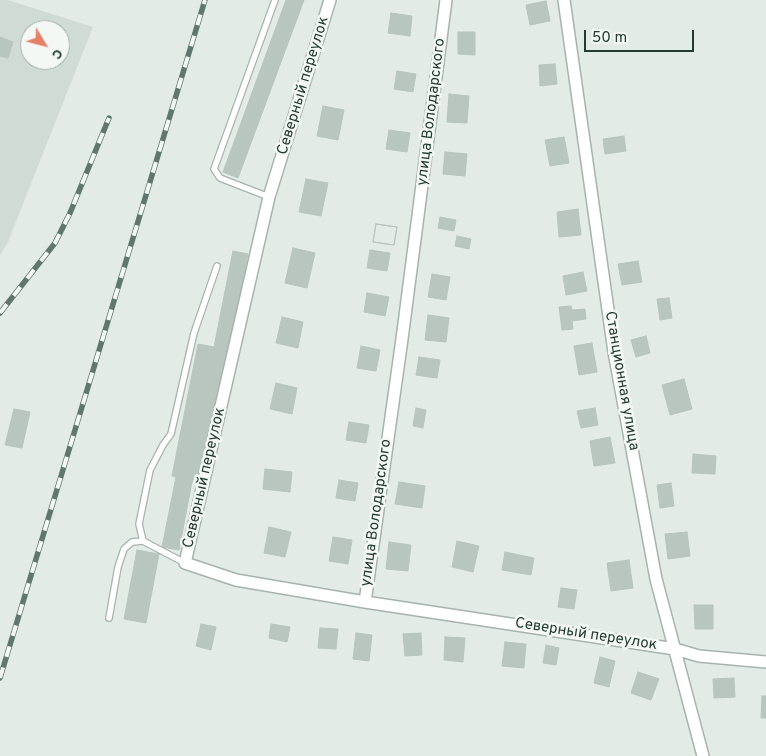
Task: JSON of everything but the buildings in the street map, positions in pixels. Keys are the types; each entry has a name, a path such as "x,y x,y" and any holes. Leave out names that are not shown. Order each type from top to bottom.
{"street":[{"name":"Северный переулок","path":"330,0 269,196 185,563 236,580 365,602 675,649 699,656 766,662"},
{"name":"улица Володарского","path":"365,602 402,339 446,0"},
{"name":"Станционная улица","path":"564,0 614,352 656,579 703,756"}],"lane":[{"path":"269,196 220,178 214,169 275,0"},
{"path":"143,540 139,524 150,470 162,445 171,434 194,333 217,266"},
{"path":"109,618 118,567 124,549 132,542 143,540 185,563"}],"shaded area":[{"path":"0,0 8,0 93,27 8,242 0,255"}],"railway":[{"path":"0,678 205,0"},
{"path":"0,313 55,243 70,213 109,118"}]}
